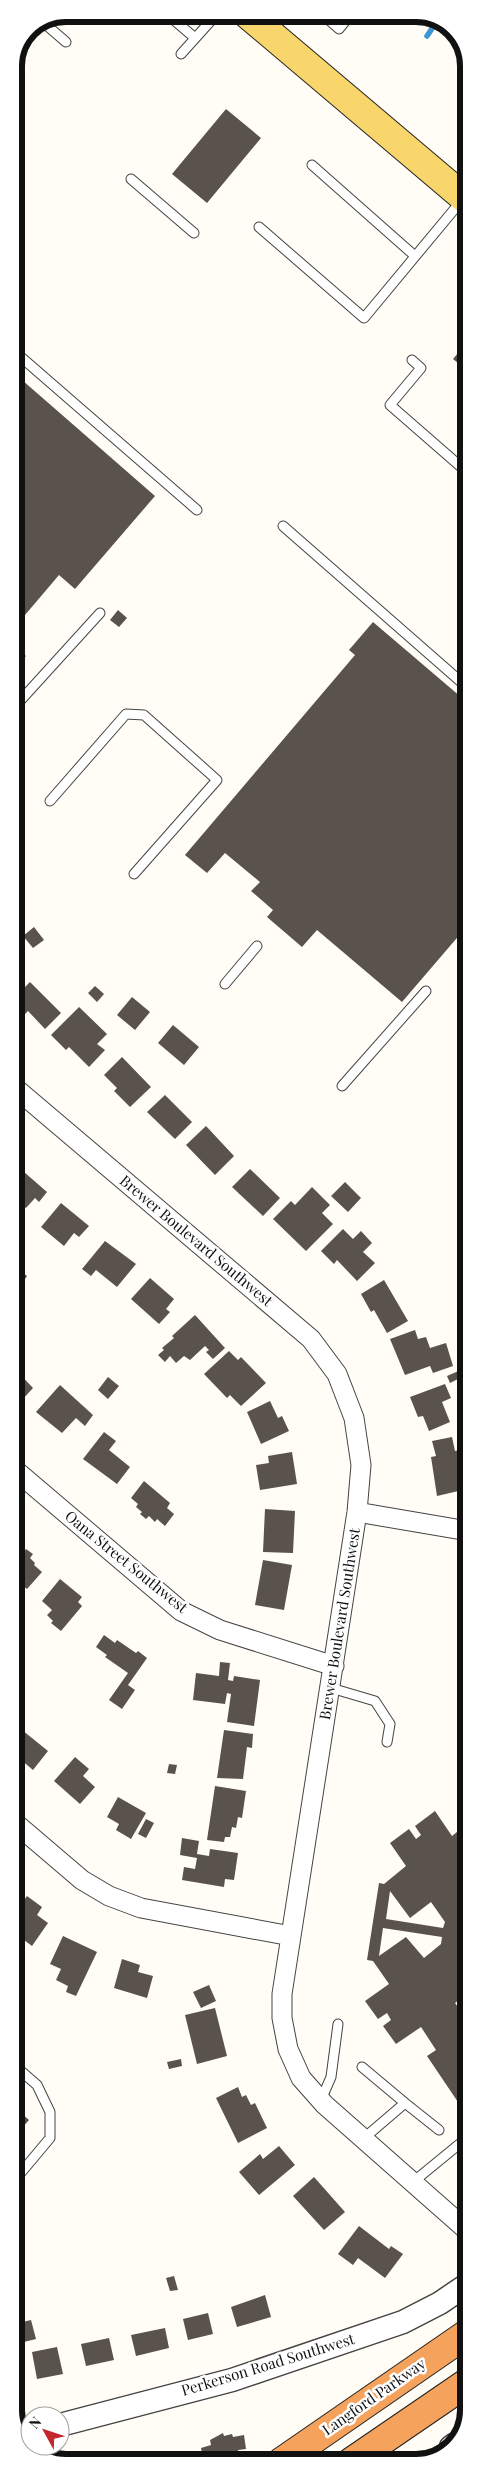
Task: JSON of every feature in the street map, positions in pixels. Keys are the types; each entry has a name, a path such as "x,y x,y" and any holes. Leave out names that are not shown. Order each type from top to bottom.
{"highway":[{"name":"Langford Parkway","path":"294,2453 460,2338"},
{"path":"364,2453 460,2387"},
{"path":"275,2453 364,2404"}],"main road":[{"path":"263,23 459,194"}],"street":[{"name":"Brewer Boulevard Southwest","path":"22,1094 311,1338 336,1374 354,1418 361,1465 358,1512 282,1994 282,2018 288,2049 302,2078 320,2100 460,2224"},
{"name":"Oana Street Southwest","path":"23,1476 181,1610 220,1630 334,1666"},
{"path":"358,1512 460,1530"},
{"path":"23,1829 82,1880 109,1896 141,1908 291,1936"},
{"name":"Perkerson Road Southwest","path":"70,2422 232,2380 403,2322 440,2303 460,2289"}],"lane":[{"path":"177,22 195,38"},
{"path":"182,54 209,22"},
{"path":"332,23 339,29 344,23"},
{"path":"48,27 66,42"},
{"path":"312,165 415,256"},
{"path":"131,179 194,233"},
{"path":"259,226 364,318 415,256 459,208"},
{"path":"22,358 197,510"},
{"path":"412,360 421,368 390,405 459,465"},
{"path":"284,526 459,680"},
{"path":"22,699 100,613"},
{"path":"50,800 126,714 144,715 217,780 134,874"},
{"path":"226,984 257,946"},
{"path":"342,1086 426,991"},
{"path":"331,1688 375,1701 390,1724 387,1742"},
{"path":"320,2100 331,2077 338,2024"},
{"path":"362,2067 439,2130"},
{"path":"23,2073 37,2086 50,2112 50,2138 23,2170"},
{"path":"363,2139 406,2103"},
{"path":"413,2182 460,2144"}],"building":[{"path":"226,109 261,138 207,203 172,174"},
{"path":"459,352 459,364 453,359"},
{"path":"22,380 155,496 75,589 59,575 22,618"},
{"path":"118,610 127,618 119,627 110,620"},
{"path":"373,622 459,696 459,935 402,1002 317,930 302,947 267,917 273,910 251,891 260,882 225,853 207,873 185,855 355,655 349,650"},
{"path":"34,927 44,940 33,948 23,936"},
{"path":"30,982 61,1013 45,1029 28,1011 25,1014 22,1011 22,990"},
{"path":"95,986 104,994 97,1002 88,993"},
{"path":"132,997 150,1012 135,1030 117,1015"},
{"path":"79,1007 107,1034 97,1044 105,1050 89,1067 69,1047 66,1050 51,1035"},
{"path":"173,1025 199,1047 184,1065 158,1043"},
{"path":"122,1057 151,1087 130,1107 114,1091 117,1088 104,1075"},
{"path":"165,1095 192,1122 175,1139 147,1112"},
{"path":"206,1126 234,1156 215,1175 186,1145"},
{"path":"250,1169 280,1198 263,1216 232,1187"},
{"path":"22,1171 47,1192 39,1202 35,1198 26,1208 22,1205"},
{"path":"345,1182 361,1198 348,1212 331,1196"},
{"path":"312,1187 330,1205 322,1213 333,1224 306,1251 273,1219 291,1201 295,1205"},
{"path":"61,1203 89,1226 79,1237 74,1233 64,1246 41,1227"},
{"path":"343,1229 353,1239 361,1231 372,1243 363,1252 375,1263 357,1281 337,1260 334,1264 321,1251"},
{"path":"105,1241 136,1264 117,1287 96,1270 91,1276 82,1269"},
{"path":"23,1272 27,1276 23,1282"},
{"path":"150,1278 174,1299 166,1309 170,1312 159,1324 131,1299"},
{"path":"384,1280 408,1321 387,1333 374,1310 371,1312 361,1294"},
{"path":"195,1315 225,1348 213,1359 206,1352 209,1350 205,1346 190,1360 184,1356 176,1363 170,1356 165,1362 158,1355 164,1350 162,1348"},
{"path":"415,1330 418,1339 426,1337 430,1348 446,1343 453,1366 433,1373 430,1366 405,1375 390,1339"},
{"path":"229,1351 238,1360 241,1357 266,1383 241,1406 230,1395 227,1398 204,1374"},
{"path":"460,1371 460,1378 450,1383 447,1376"},
{"path":"23,1377 33,1388 23,1399"},
{"path":"108,1377 119,1386 108,1399 98,1390"},
{"path":"445,1384 451,1398 442,1402 450,1422 429,1431 423,1416 418,1417 410,1397"},
{"path":"60,1385 93,1415 85,1426 76,1418 62,1433 36,1412"},
{"path":"270,1401 278,1418 282,1416 289,1431 261,1444 247,1412"},
{"path":"104,1432 116,1441 109,1450 130,1467 117,1484 83,1459"},
{"path":"452,1437 455,1451 460,1450 460,1491 437,1496 431,1457 436,1456 432,1441"},
{"path":"292,1452 297,1484 260,1490 256,1465 269,1463 268,1456"},
{"path":"144,1481 170,1503 167,1508 174,1514 165,1526 157,1519 155,1522 149,1516 146,1519 136,1507 138,1504 131,1498"},
{"path":"265,1509 295,1511 293,1553 263,1552"},
{"path":"26,1549 33,1554 30,1558 35,1563 34,1565 42,1572 27,1589 23,1586 23,1551 24,1552"},
{"path":"263,1560 292,1565 284,1610 255,1605"},
{"path":"60,1579 82,1597 78,1602 82,1606 61,1631 51,1623 53,1621 47,1615 52,1610 42,1601"},
{"path":"104,1635 115,1643 117,1640 136,1653 138,1651 147,1658 128,1685 135,1690 122,1709 109,1700 128,1673 105,1657 107,1655 96,1647"},
{"path":"220,1662 230,1663 228,1680 233,1681 234,1676 260,1680 254,1726 227,1722 231,1694 227,1693 225,1704 193,1700 196,1673 219,1676"},
{"path":"224,1730 253,1734 252,1748 247,1747 243,1779 217,1778"},
{"path":"23,1731 48,1751 33,1770 23,1761"},
{"path":"75,1757 89,1769 83,1776 95,1787 80,1804 54,1781"},
{"path":"169,1764 177,1765 175,1774 167,1773"},
{"path":"215,1786 246,1791 242,1818 238,1817 236,1828 232,1827 230,1837 225,1837 224,1842 207,1840"},
{"path":"118,1797 146,1813 131,1839 116,1830 119,1824 107,1817"},
{"path":"435,1811 452,1836 460,1830 460,1999 455,2003 460,2010 460,2105 427,2056 436,2050 421,2027 396,2044 383,2026 391,2020 387,2013 378,2019 365,2001 389,1984 373,1961 367,1960 379,1883 384,1884 406,1866 390,1843 409,1829 416,1839 421,1835 415,1826","holes":["390,1891 410,1918 431,1902 445,1922 443,1928 386,1919","383,1928 442,1937 441,1944 424,1958 406,1937 379,1956"]},
{"path":"146,1819 154,1823 146,1838 138,1834"},
{"path":"182,1838 199,1841 197,1854 209,1856 210,1849 238,1853 234,1880 225,1879 224,1887 182,1880 184,1867 195,1869 197,1858 180,1855"},
{"path":"27,1896 42,1907 37,1915 48,1923 32,1946 23,1939 23,1902"},
{"path":"63,1936 97,1952 76,1996 66,1992 68,1986 56,1980 61,1969 50,1964"},
{"path":"122,1959 140,1965 138,1972 153,1976 147,1998 114,1988"},
{"path":"209,1985 216,2001 201,2008 193,1992"},
{"path":"215,2008 227,2056 197,2064 185,2015"},
{"path":"181,2059 182,2066 169,2069 167,2062"},
{"path":"238,2087 242,2097 246,2095 251,2105 255,2103 267,2128 238,2143 216,2098"},
{"path":"23,2115 29,2120 23,2127"},
{"path":"279,2146 295,2165 259,2195 239,2172 260,2154 263,2159"},
{"path":"314,2177 345,2212 324,2230 293,2196"},
{"path":"359,2226 389,2249 391,2246 403,2254 385,2278 358,2258 353,2265 338,2254"},
{"path":"174,2276 178,2290 170,2291 166,2278"},
{"path":"265,2295 271,2317 237,2327 231,2307"},
{"path":"208,2313 213,2334 188,2340 183,2319"},
{"path":"31,2320 36,2339 23,2342 23,2322"},
{"path":"165,2328 169,2348 136,2356 131,2335"},
{"path":"109,2338 114,2360 86,2366 81,2344"},
{"path":"57,2347 63,2374 37,2379 32,2352"},
{"path":"223,2433 224,2436 232,2434 233,2437 244,2435 246,2449 238,2450 238,2453 202,2453 201,2448 211,2445 210,2440"}],"waterway":[{"path":"427,36 433,26"}]}
